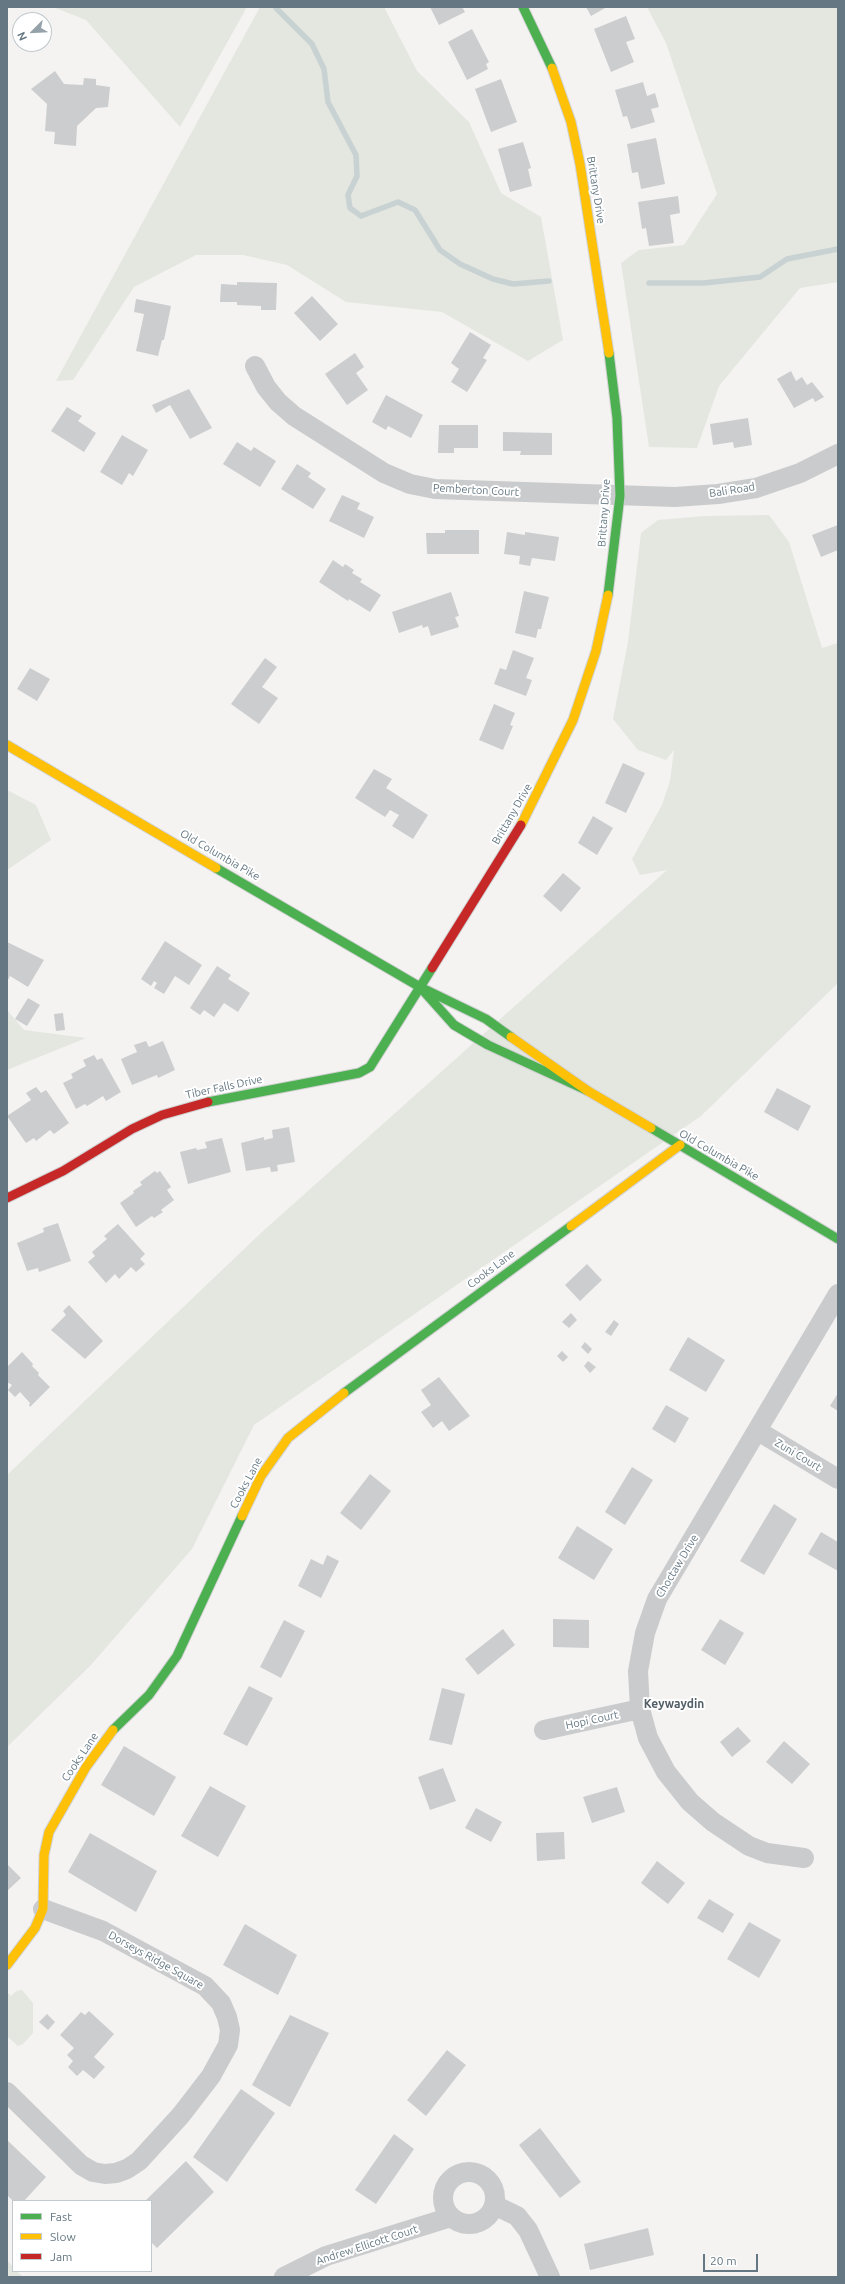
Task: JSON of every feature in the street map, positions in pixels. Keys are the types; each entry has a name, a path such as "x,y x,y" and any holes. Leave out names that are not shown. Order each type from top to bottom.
{"street":[{"name":"Brittany Drive","path":"420,987 526,818 573,720 596,651 610,585 620,496 617,418 608,344 580,164 571,122 557,77 523,7"},
{"name":"Pemberton Court","path":"256,366 266,387 278,402 294,416 384,473 410,484 435,489 620,496"},
{"name":"Bali Road","path":"620,496 675,497 756,488 800,473 838,454"},
{"name":"Old Columbia Pike","path":"7,745 420,987 486,1019 588,1091 838,1239"},
{"name":"Old Columbia Pike","path":"420,987 454,1025 488,1045 588,1091"},
{"name":"Tiber Falls Drive","path":"7,1198 57,1174 132,1129 162,1115 195,1104 359,1073 370,1067 378,1057 420,987"},
{"name":"Cooks Lane","path":"7,1965 35,1928 44,1909 44,1855 49,1832 86,1767 112,1732 149,1695 177,1656 261,1476 288,1438 307,1421 680,1146"},
{"name":"Choctaw Drive","path":"804,1858 767,1853 748,1846 713,1822 690,1802 666,1772 648,1738 640,1709 638,1671 645,1633 657,1599 758,1432 838,1294"},
{"name":"Zuni Court","path":"758,1432 838,1480"},
{"name":"Hopi Court","path":"544,1730 640,1709"},
{"name":"Dorseys Ridge Square","path":"7,2092 81,2165 93,2172 105,2174 116,2173 128,2169 139,2161 182,2115 210,2076 228,2044 230,2030 227,2017 221,2003 205,1986 103,1931 44,1909"},
{"path":"466,2172 479,2173 489,2181 495,2193 494,2205 487,2217 473,2224 463,2223 451,2217 444,2206 443,2195 448,2182 457,2174 466,2172"},
{"path":"494,2205 517,2216 528,2230 550,2277"},
{"name":"Andrew Ellicott Court","path":"284,2277 326,2256 451,2217"}],"shaded area":[{"path":"53,7 247,7 180,127 86,20"},
{"path":"260,7 384,7 417,71 469,122 501,193 541,217 563,340 528,361 442,312 346,302 287,265 243,255 196,255 134,287 73,380 56,381"},
{"path":"647,7 838,7 838,282 800,288 719,386 697,448 649,447 621,263 639,250 684,245 717,194 666,43"},
{"path":"769,515 789,542 822,648 838,643 838,983 701,1116 254,1425 192,1549 90,1666 7,1747 7,1475 262,1232 667,870 640,875 632,859 662,805 670,781 674,750 666,760 638,750 613,719 628,642 641,533 658,520 704,516"},
{"path":"7,790 36,805 51,840 7,870"},
{"path":"7,1010 24,1030 86,1038 7,1070"},
{"path":"22,1990 33,2003 33,2033 23,2044 18,2046 7,2036 7,1992 11,1996 16,1991"},
{"path":"7,2260 12,2266 12,2272 18,2272 23,2277 7,2277"}],"building":[{"path":"430,7 462,7 465,12 439,25"},
{"path":"586,7 607,7 591,16"},
{"path":"626,16 635,39 626,42 634,62 611,72 594,29"},
{"path":"472,29 489,62 486,64 488,69 467,80 448,42"},
{"path":"55,71 64,84 83,85 84,78 96,79 96,85 110,87 108,107 96,108 77,126 76,146 54,144 55,132 45,131 47,104 31,89"},
{"path":"501,79 517,122 491,132 475,89"},
{"path":"643,82 647,96 655,93 659,107 651,109 655,122 631,129 627,116 623,117 615,90"},
{"path":"656,138 665,184 641,189 638,172 632,173 627,144"},
{"path":"523,142 531,168 528,169 532,186 510,192 498,149"},
{"path":"678,196 680,213 670,215 674,243 649,246 646,228 642,229 638,202"},
{"path":"237,282 277,283 276,310 261,310 261,306 237,305 237,302 220,302 221,284 237,285"},
{"path":"312,296 338,324 320,341 294,313"},
{"path":"136,299 171,306 164,340 162,340 158,356 136,351 144,314 134,312"},
{"path":"470,332 491,345 483,358 487,360 467,392 451,382 459,369 451,363"},
{"path":"355,353 364,367 356,373 368,390 347,405 325,374"},
{"path":"791,371 796,381 802,377 807,385 812,382 824,397 815,402 813,398 794,408 777,379"},
{"path":"189,389 212,428 190,439 170,405 156,413 152,405"},
{"path":"386,395 423,415 411,438 388,426 386,430 372,422"},
{"path":"67,407 82,416 78,421 96,433 84,452 51,431"},
{"path":"748,418 752,445 734,448 733,442 713,445 710,424"},
{"path":"439,425 478,425 478,448 454,448 454,453 438,453"},
{"path":"503,432 552,433 552,455 520,455 521,451 503,451"},
{"path":"122,435 148,450 133,476 129,473 122,485 100,472"},
{"path":"237,442 251,451 254,447 276,461 260,487 223,464"},
{"path":"297,464 311,473 308,477 326,489 313,509 281,489"},
{"path":"342,495 360,503 357,509 374,517 364,538 329,521"},
{"path":"838,525 838,550 821,557 812,535"},
{"path":"445,530 479,530 479,554 427,554 426,533 445,533"},
{"path":"507,532 525,535 525,532 559,537 555,561 532,558 530,566 519,564 520,556 504,554"},
{"path":"333,560 343,567 345,564 354,570 352,573 362,579 360,582 381,595 370,612 349,599 348,601 319,582"},
{"path":"524,591 549,597 541,629 538,629 536,638 515,633"},
{"path":"451,592 459,616 455,617 459,627 431,636 428,626 423,628 422,625 399,633 392,612"},
{"path":"513,650 534,658 526,678 532,680 526,696 494,684 500,668 506,670"},
{"path":"265,658 277,667 262,687 278,698 259,724 231,704"},
{"path":"30,668 50,679 37,701 17,689"},
{"path":"494,704 515,713 510,725 513,726 503,750 479,740"},
{"path":"623,763 645,773 626,813 605,803"},
{"path":"374,769 392,779 386,788 428,815 413,839 392,826 399,815 390,810 385,817 355,798"},
{"path":"593,816 613,828 597,855 578,843"},
{"path":"563,873 581,888 561,912 543,896"},
{"path":"165,941 202,965 189,985 175,976 164,994 154,988 157,983 154,981 151,986 141,979"},
{"path":"7,942 44,960 28,987 10,976 7,982"},
{"path":"217,966 231,975 228,979 250,993 238,1012 224,1003 214,1017 204,1010 200,1015 190,1008"},
{"path":"28,998 40,1005 27,1026 15,1019"},
{"path":"63,1013 65,1030 56,1031 54,1014"},
{"path":"146,1041 149,1047 163,1041 175,1070 158,1078 157,1075 132,1085 121,1059 137,1052 134,1045"},
{"path":"94,1055 97,1060 102,1058 121,1092 106,1101 103,1096 87,1106 85,1104 76,1109 63,1083 73,1078 71,1074 86,1066 83,1060"},
{"path":"36,1087 41,1093 46,1090 69,1123 54,1134 50,1130 36,1141 34,1138 26,1143 7,1116 31,1100 26,1093"},
{"path":"777,1088 811,1106 798,1131 764,1112"},
{"path":"289,1127 295,1162 277,1165 278,1171 271,1172 270,1167 246,1171 241,1143 264,1137 264,1140 273,1138 272,1130"},
{"path":"222,1138 231,1172 188,1184 180,1152 196,1148 197,1150 207,1148 205,1142"},
{"path":"155,1171 157,1173 160,1171 171,1187 167,1190 174,1200 161,1210 163,1212 154,1218 152,1216 136,1227 120,1203 134,1193 133,1191 142,1185 140,1182"},
{"path":"58,1223 71,1261 39,1272 38,1268 27,1271 17,1243 44,1232 43,1228"},
{"path":"118,1224 145,1254 140,1259 145,1264 136,1272 131,1267 119,1279 115,1274 106,1283 88,1262 95,1256 92,1252 107,1239 104,1236"},
{"path":"587,1264 602,1280 580,1301 565,1285"},
{"path":"69,1305 103,1341 85,1359 51,1330 66,1315 63,1311"},
{"path":"571,1313 577,1320 569,1328 562,1322"},
{"path":"614,1320 619,1324 611,1336 605,1332"},
{"path":"688,1337 725,1360 706,1392 669,1370"},
{"path":"585,1342 592,1349 588,1354 581,1347"},
{"path":"562,1351 568,1357 563,1362 557,1356"},
{"path":"22,1352 33,1364 32,1366 39,1373 38,1375 50,1387 30,1407 30,1403 20,1392 15,1397 8,1390 12,1385 7,1382 7,1367"},
{"path":"588,1361 596,1367 590,1373 584,1366"},
{"path":"439,1377 470,1416 449,1431 442,1421 433,1428 421,1412 431,1405 421,1390"},
{"path":"838,1393 838,1411 830,1406"},
{"path":"666,1405 689,1418 675,1443 652,1429"},
{"path":"632,1467 653,1480 625,1525 605,1512"},
{"path":"370,1474 391,1491 361,1530 340,1513"},
{"path":"774,1504 797,1519 764,1575 740,1561"},
{"path":"577,1526 613,1549 594,1580 558,1558"},
{"path":"821,1532 838,1542 838,1571 808,1554"},
{"path":"327,1555 339,1561 321,1598 298,1586 311,1559 323,1565"},
{"path":"553,1619 589,1620 589,1648 553,1647"},
{"path":"720,1619 744,1633 725,1665 701,1650"},
{"path":"284,1620 305,1631 281,1678 260,1667"},
{"path":"503,1629 515,1645 478,1675 465,1659"},
{"path":"249,1686 273,1698 247,1746 223,1734"},
{"path":"442,1688 465,1694 452,1745 429,1740"},
{"path":"738,1727 751,1741 732,1757 720,1742"},
{"path":"784,1741 810,1764 792,1784 766,1762"},
{"path":"124,1746 176,1777 154,1816 101,1785"},
{"path":"443,1768 456,1801 430,1810 418,1777"},
{"path":"210,1786 246,1806 218,1857 181,1836"},
{"path":"617,1787 625,1812 592,1823 583,1797"},
{"path":"476,1808 502,1822 491,1842 465,1828"},
{"path":"564,1832 565,1859 537,1861 536,1833"},
{"path":"90,1833 157,1871 136,1912 68,1872"},
{"path":"657,1861 685,1883 668,1904 641,1883"},
{"path":"7,1864 21,1878 7,1891"},
{"path":"709,1899 734,1914 723,1933 697,1918"},
{"path":"749,1922 781,1940 759,1978 727,1959"},
{"path":"245,1924 297,1955 278,1995 223,1965"},
{"path":"89,2011 114,2034 94,2057 105,2067 94,2079 83,2070 77,2076 68,2067 73,2061 67,2055 74,2048 60,2035 81,2012 85,2015"},
{"path":"47,2014 55,2022 48,2030 39,2022"},
{"path":"290,2015 329,2033 290,2107 252,2085"},
{"path":"447,2050 466,2065 426,2116 407,2100"},
{"path":"241,2089 275,2113 227,2182 193,2157"},
{"path":"540,2128 581,2182 560,2198 519,2145"},
{"path":"394,2134 414,2149 376,2204 355,2190"},
{"path":"7,2140 46,2177 25,2200 12,2200 7,2195"},
{"path":"186,2161 214,2192 157,2248 152,2243 152,2200 146,2200"},
{"path":"648,2228 654,2255 590,2270 584,2244"}],"waterway":[{"path":"276,8 312,44 324,69 328,102 356,155 357,176 348,195 350,208 361,216 398,202 415,210 440,250 460,264 493,279 513,284 549,281"},
{"path":"649,283 704,283 760,277 787,259 838,249"}],"traffic: fast":[{"path":"523,7 552,68"},
{"path":"608,595 620,496 617,418 609,353"},
{"path":"216,868 420,987"},
{"path":"208,1102 359,1073 370,1067 432,968"},
{"path":"511,1037 486,1019 420,987 454,1025 488,1045 588,1091"},
{"path":"651,1128 838,1239"},
{"path":"344,1393 571,1226"},
{"path":"113,1730 149,1695 177,1656 242,1516"}],"traffic: slow":[{"path":"552,68 571,122 580,164 609,353"},
{"path":"521,825 573,720 596,651 608,595"},
{"path":"7,745 216,868"},
{"path":"511,1037 588,1091 651,1128"},
{"path":"571,1226 680,1145"},
{"path":"242,1516 261,1476 288,1438 344,1393"},
{"path":"7,1965 35,1928 43,1909 44,1855 49,1832 86,1767 113,1730"}],"traffic: jam":[{"path":"432,968 521,825"},
{"path":"7,1198 63,1171 132,1129 162,1115 208,1102"}],"district":[{"name":"Keywaydin","path":"674,1704"}]}
